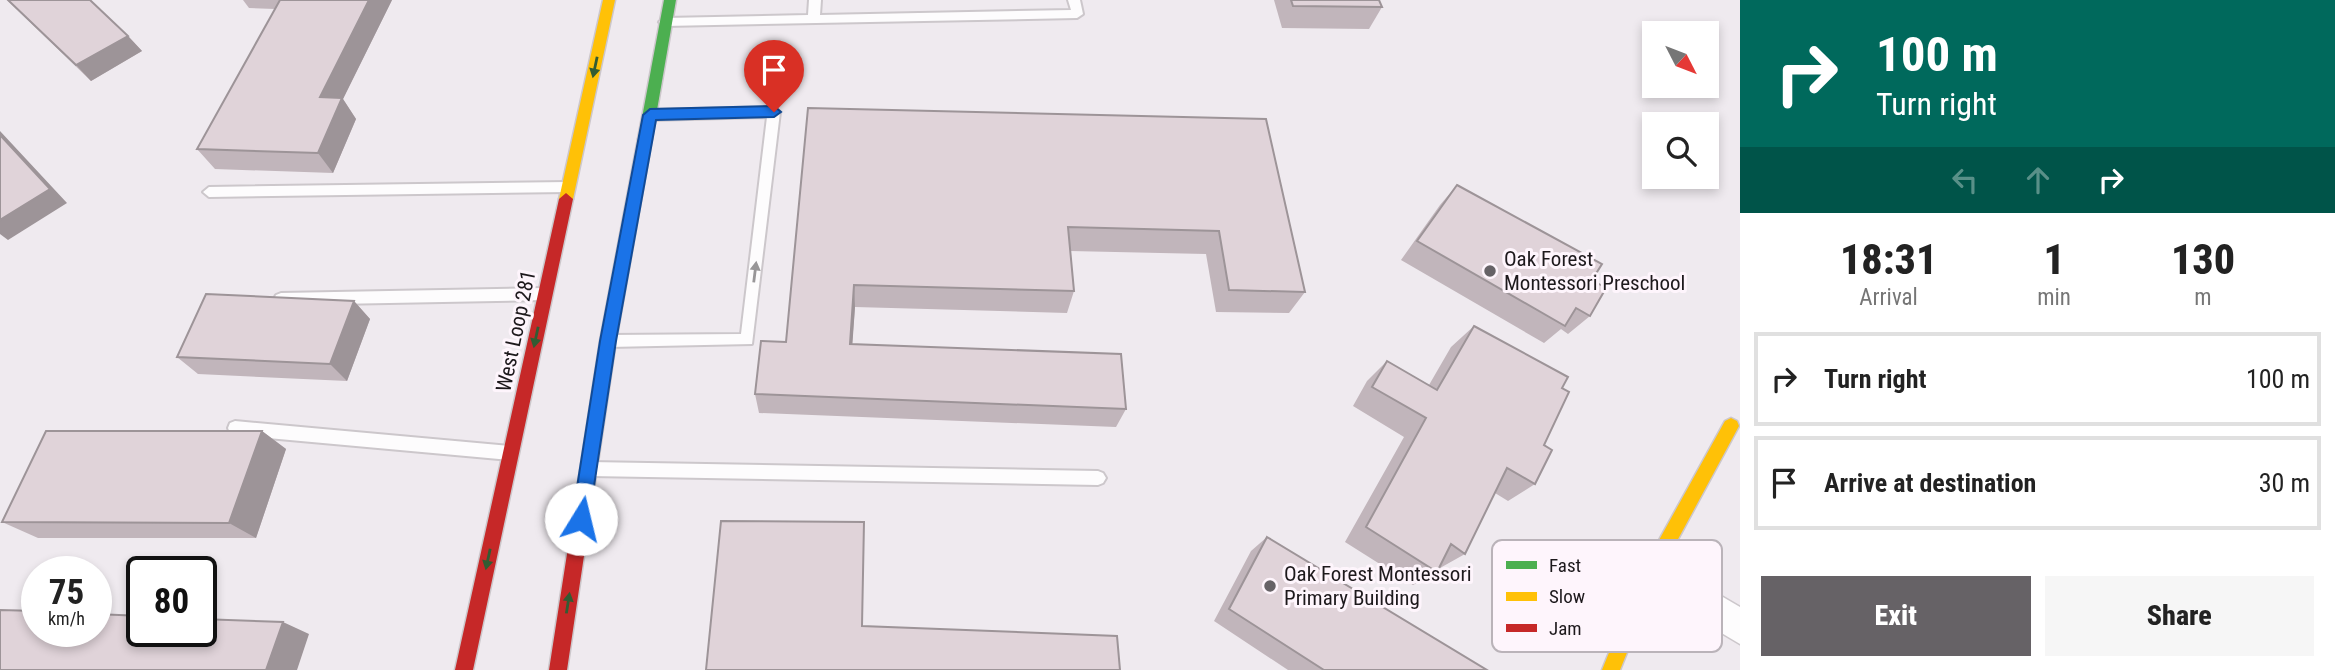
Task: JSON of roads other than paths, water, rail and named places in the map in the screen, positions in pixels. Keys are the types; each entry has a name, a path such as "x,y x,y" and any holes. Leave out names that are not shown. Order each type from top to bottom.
{"main road":[{"name":"West Loop 281","path":"464,670 609,0"},
{"path":"558,670 608,341 670,0"},
{"path":"1667,540 1731,426"},
{"path":"1611,670 1618,652"}],"street":[{"path":"1722,615 1740,626"}],"lane":[{"path":"814,17 815,0"},
{"path":"665,22 814,17 1077,14 1074,0"},
{"path":"608,341 747,340 774,112 650,115"},
{"path":"209,192 568,187"},
{"path":"267,299 545,294"},
{"path":"236,428 511,453"},
{"path":"588,469 1098,478"}],"place":[{"name":"Oak Forest Montessori Preschool","path":"1490,271"},
{"name":"Oak Forest Montessori Primary Building","path":"1270,586"}]}
